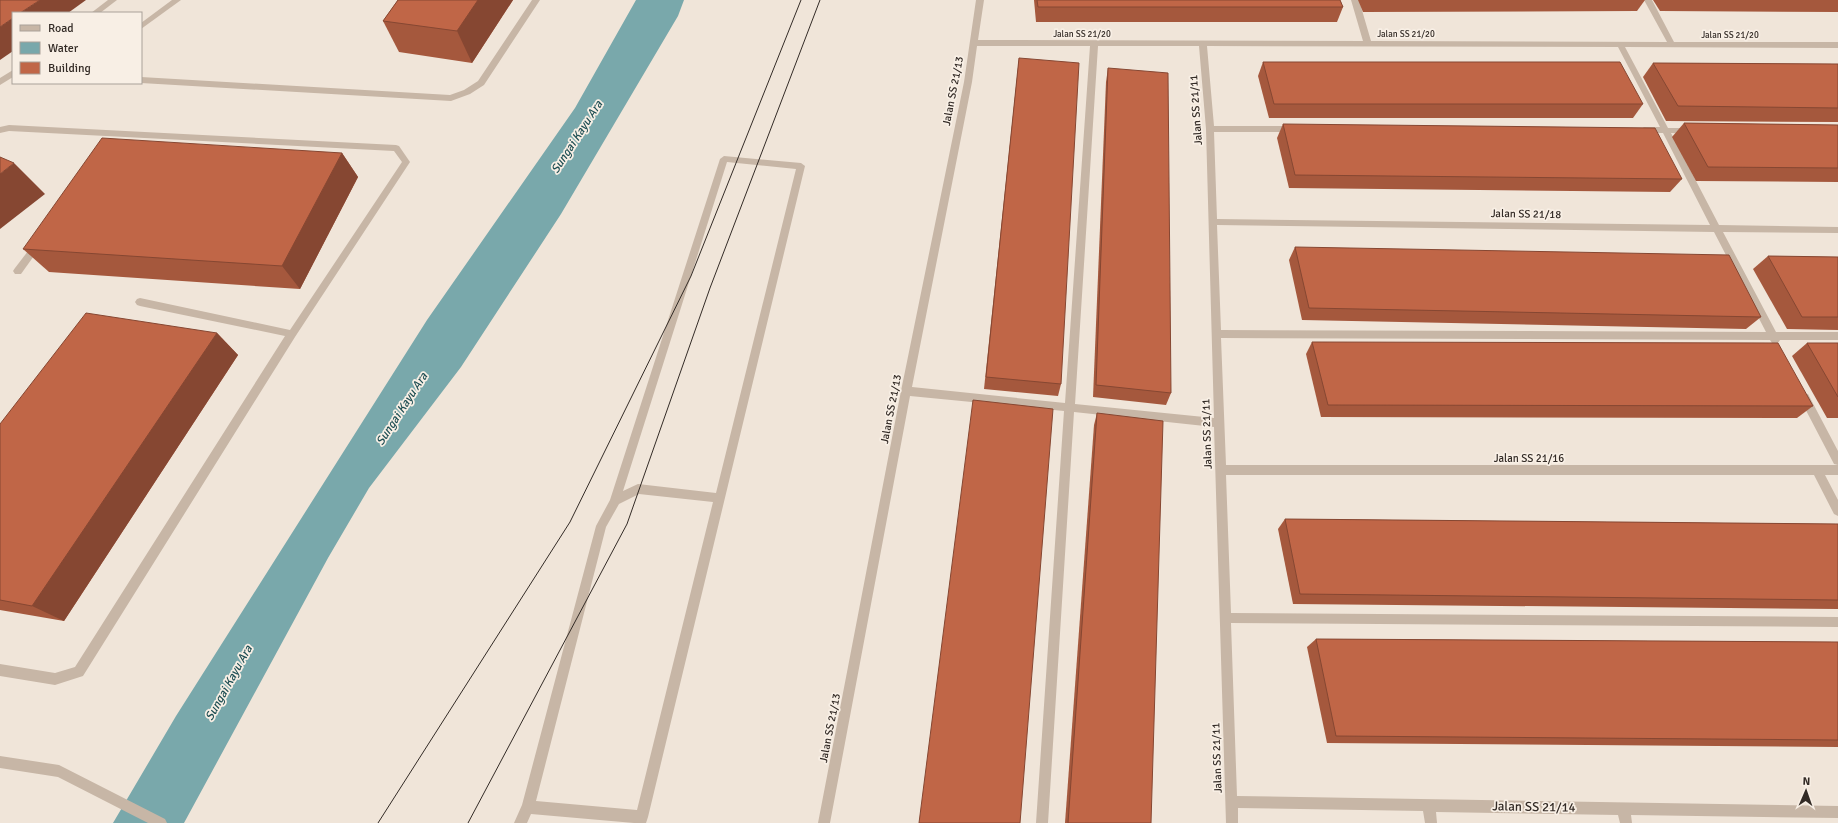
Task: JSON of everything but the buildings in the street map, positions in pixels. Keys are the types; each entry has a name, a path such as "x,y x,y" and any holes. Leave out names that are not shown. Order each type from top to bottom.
{"street":[{"path":"96,12 113,0"},
{"path":"142,26 177,0"},
{"path":"142,80 451,98 467,92 481,83 536,0"},
{"name":"Jalan SS 21/13","path":"824,823 974,44 980,0"},
{"path":"1355,0 1368,44"},
{"path":"1648,0 1672,45"},
{"name":"Jalan SS 21/20","path":"974,44 1838,45"},
{"path":"1042,823 1094,44"},
{"name":"Jalan SS 21/11","path":"1204,44 1210,129 1232,823"},
{"path":"1620,44 1779,349"},
{"path":"0,82 12,74"},
{"path":"0,130 9,128 115,137 396,148 406,162 292,334 80,672 55,679 0,670"},
{"path":"1210,129 1306,129"},
{"path":"1634,130 1705,131"},
{"path":"520,823 528,807 600,526 615,501 724,159 801,166 641,820 528,807"},
{"name":"Jalan SS 21/18","path":"1213,222 1838,230"},
{"path":"18,271 45,234"},
{"path":"140,302 292,334"},
{"path":"1216,334 1838,336"},
{"path":"906,391 1219,423"},
{"path":"1801,391 1838,461"},
{"name":"Jalan SS 21/16","path":"1220,470 1838,470"},
{"path":"1817,470 1838,511"},
{"path":"615,501 638,489 719,498"},
{"path":"1225,618 1838,622"},
{"path":"0,762 59,771 161,823"},
{"name":"Jalan SS 21/14","path":"1231,802 1838,812"},
{"path":"1429,805 1431,823"},
{"path":"1623,808 1626,823"}],"water":[{"name":"Sungai Kayu Ara","path":"636,0 684,0 678,16 561,214 461,367 369,488 328,558 184,823 113,823 176,716 427,320 575,108"}],"tram line":[{"path":"378,823 570,522 691,276 801,0"},
{"path":"468,823 627,524 710,288 820,0"}]}
